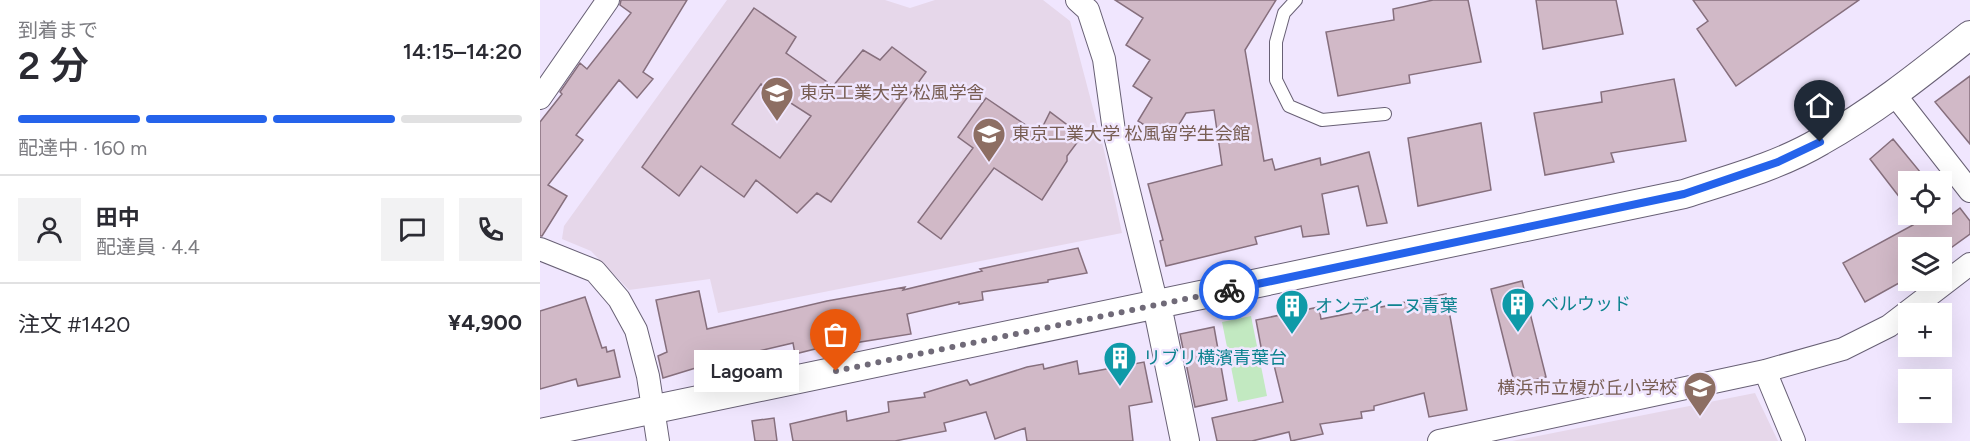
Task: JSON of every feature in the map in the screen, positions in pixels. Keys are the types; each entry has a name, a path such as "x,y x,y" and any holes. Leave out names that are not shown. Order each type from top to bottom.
{"street":[{"path":"540,98 608,0"},
{"path":"1077,0 1088,10 1104,59 1114,131 1157,305 1185,441"},
{"path":"540,433 1684,194 1778,162 1820,142 1895,95 1970,35"},
{"path":"1895,95 1970,191"},
{"path":"540,249 595,271 619,299 636,330 648,376 658,441"},
{"path":"1439,441 1765,372 1843,349 1889,326 1970,264"},
{"path":"1765,372 1794,441"}],"lane":[{"path":"1296,0 1284,13 1276,42 1276,80 1289,106 1322,120 1385,114"}],"shaded area":[{"path":"727,0 885,0 910,8 935,0 1043,0 1070,21 1104,150 1122,233 718,313 710,279 629,290 591,251 562,239 564,226"},
{"name":"横浜市立榎が丘小学校","path":"1755,393 1778,441 1512,441"}],"green space":[{"path":"1251,316 1267,396 1238,402 1222,322"}],"building":[{"path":"621,0 687,0 643,72 653,79 637,98 619,80 576,135 583,140 548,185 567,196 540,236 540,122 562,94 560,92 580,63 587,69 631,13 620,5"},
{"path":"1115,0 1276,0 1245,50 1264,161 1272,159 1275,170 1320,158 1321,165 1369,152 1387,223 1367,226 1358,186 1322,194 1329,234 1303,237 1301,226 1255,237 1257,244 1166,266 1160,241 1163,240 1148,184 1222,165 1214,110 1186,113 1169,141 1138,121 1152,98 1133,86 1150,60 1126,45 1143,18"},
{"path":"1433,0 1468,0 1481,62 1409,75 1410,83 1338,96 1326,32 1394,20 1393,9"},
{"path":"1536,0 1616,0 1623,34 1543,49"},
{"path":"1693,0 1859,0 1736,86 1697,29 1708,21"},
{"path":"754,8 796,37 786,53 833,86 863,50 880,60 892,47 926,72 831,202 817,193 797,213 756,180 744,197 701,166 679,196 642,167","holes":["761,84 811,116 780,158 732,124"]},
{"path":"1970,76 1970,144 1935,102"},
{"path":"1674,79 1686,141 1611,153 1614,162 1545,175 1534,113 1602,102 1601,92"},
{"path":"986,98 1039,134 1050,112 1082,136 1067,156 1067,161 1042,200 994,168 941,239 918,222 973,148 958,137"},
{"path":"1481,123 1491,190 1418,206 1408,138"},
{"path":"1893,139 1919,171 1898,171 1898,195 1870,159"},
{"path":"1960,208 1970,221 1970,234 1952,247 1952,237 1898,237 1898,284 1865,302 1843,263 1913,225 1952,225 1952,214"},
{"path":"1078,248 1087,273 1048,280 1048,282 982,292 983,300 959,304 959,302 907,314 911,334 835,346 835,344 795,354 793,343 725,359 663,378 658,356 667,352 656,300 699,291 707,329 827,301 905,287 903,290 982,271 980,269"},
{"name":"ベルウッド","path":"1522,281 1546,377 1515,385 1491,289"},
{"path":"1446,294 1467,410 1429,417 1424,393 1374,406 1374,410 1361,412 1362,418 1320,424 1323,434 1291,441 1289,432 1252,441 1217,441 1212,418 1283,402 1273,361 1264,363 1256,320 1319,307 1321,319"},
{"path":"585,297 602,348 606,347 607,352 614,350 620,377 578,386 576,379 540,389 540,311"},
{"path":"1214,327 1227,400 1195,407 1180,334"},
{"path":"1077,361 1079,374 1144,362 1152,402 1129,406 1133,441 1027,441 1025,428 995,439 986,412 944,423 946,431 895,441 793,441 790,424 846,411 847,421 889,412 888,402 925,397 924,393 967,380 970,385 1027,367 1043,364 1044,369"},
{"path":"774,418 777,441 755,441 752,421"}],"way so far":[{"path":"836,371 1229,290"}],"place":[{"name":"東京工業大学 松風学舎","path":"777,122"},
{"name":"東京工業大学 松風留学生会館","path":"989,163"},
{"name":"ベルウッド","path":"1518,333"},
{"name":"オンディーヌ青葉","path":"1292,335"},
{"name":"Lagoam","path":"836,371"},
{"name":"リブリ横濱青葉台","path":"1120,387"},
{"name":"横浜市立榎が丘小学校","path":"1700,417"}],"route":[{"path":"1229,290 1684,194 1778,162 1820,142"}]}
